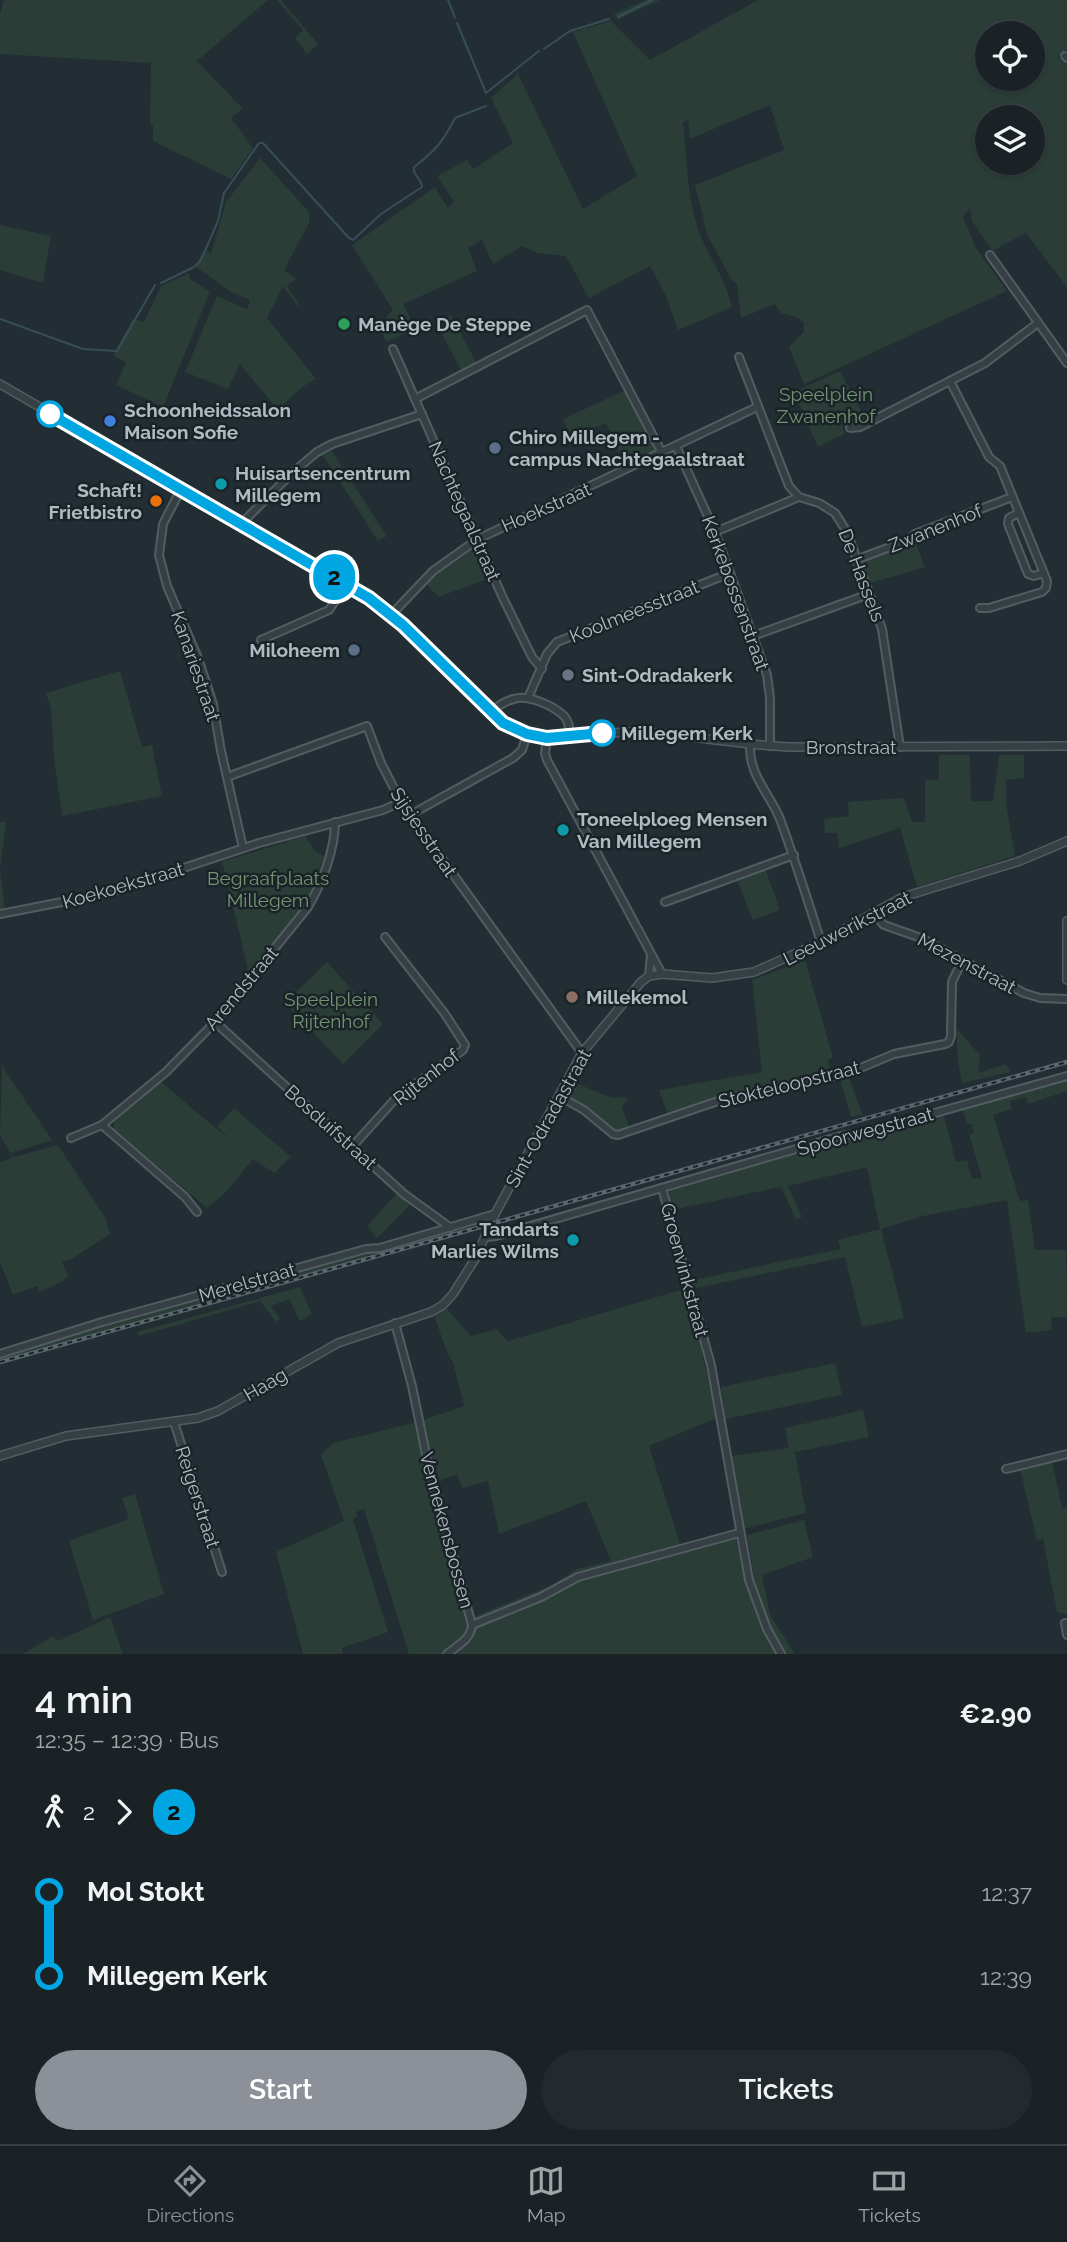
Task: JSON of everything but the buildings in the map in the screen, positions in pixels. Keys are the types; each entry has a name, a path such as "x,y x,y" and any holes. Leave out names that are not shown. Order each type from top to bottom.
{"street":[{"path":"990,255 1067,363"},
{"path":"415,399 587,310 662,453"},
{"path":"850,428 859,427 985,363 1038,323"},
{"name":"Nachtegaalstraat","path":"393,349 526,645 541,669"},
{"path":"715,532 789,504 799,497 789,486 739,357"},
{"path":"950,381 989,457 1000,466 1043,573 1046,587 1042,592 989,608 980,608"},
{"name":"Bronstraat","path":"0,384 346,584 391,615 503,723 527,734 547,738 636,732 770,746 1067,746"},
{"name":"Hoekstraat","path":"391,615 433,571 478,539 547,504 577,494 757,407"},
{"path":"241,524 317,452 332,444 422,414"},
{"name":"Kerkebossenstraat","path":"676,446 715,532 770,688 770,746"},
{"name":"Kanariestraat","path":"181,489 163,524 159,555 167,586 198,658 213,705 243,848"},
{"name":"De Hassels","path":"799,497 819,503 835,513 842,522 858,559 882,629 900,747"},
{"name":"Zwanenhof","path":"858,559 1012,497"},
{"name":"Zwanenhof","path":"1019,513 1007,521 1018,549 1030,576 1043,573"},
{"name":"Koolmeesstraat","path":"528,698 547,653 557,642 730,573"},
{"path":"261,640 329,610 346,584"},
{"path":"753,636 869,594"},
{"path":"491,713 514,698 528,698 564,715 570,737"},
{"name":"Sijsjesstraat","path":"227,776 367,726 381,763 401,802 582,1053"},
{"path":"410,815 513,758 522,750 527,734"},
{"path":"547,738 547,760 651,953 662,974 649,976 651,953"},
{"path":"750,745 751,764 776,811 794,855 821,942"},
{"name":"Koekoekstraat","path":"0,914 108,893 243,848 383,810 401,802"},
{"name":"Arendstraat","path":"71,1138 102,1125 166,1072 215,1022 308,907 317,891 335,835 335,822"},
{"name":"Leeuwerikstraat","path":"662,974 712,978 741,975 777,964 919,891 1020,861 1067,841"},
{"path":"666,902 794,855"},
{"name":"Mezenstraat","path":"873,913 884,925 921,938 1024,993 1040,998 1067,999"},
{"path":"1067,921 1067,980"},
{"name":"Rijtenhof","path":"352,1147 396,1098 463,1050 465,1045 445,1014 385,937"},
{"name":"Stokteloopstraat","path":"559,1096 584,1110 618,1135 721,1100 851,1072 894,1054 945,1044 951,1036 952,982 962,961"},
{"name":"Sint-Odradastraat","path":"486,1237 495,1214 582,1053 635,987 649,976"},
{"name":"Bosduifstraat","path":"215,1022 404,1194 451,1228"},
{"name":"Spoorwegstraat","path":"662,1188 841,1136 880,1128 1067,1076"},
{"path":"102,1125 184,1197 197,1212"},
{"name":"Groenvinkstraat","path":"486,1237 662,1188 711,1365 740,1533 754,1596 767,1629 781,1654"},
{"name":"Merelstraat","path":"0,1354 102,1322 366,1249 380,1248 495,1214"},
{"name":"Haag","path":"0,1456 66,1437 198,1418 218,1411 338,1343 431,1312 443,1304 475,1259 486,1237"},
{"name":"Vennekensbossen","path":"395,1323 412,1386 428,1464 472,1625 541,1597 578,1577 740,1533"},
{"name":"Reigerstraat","path":"174,1422 222,1572"},
{"path":"1006,1469 1067,1454"},
{"path":"1065,1623 1067,1635"},
{"path":"447,1654 466,1639 472,1625"}],"green space":[{"path":"4,0 268,0 197,61 243,109 231,118 253,148 231,179 153,141 153,125 150,125 151,63 0,54 0,14"},
{"path":"277,0 281,0 318,44 307,54 295,38 303,30"},
{"path":"646,0 660,0 619,19 614,14"},
{"path":"758,0 1067,0 1067,49 1058,57 1067,63 1067,287 1026,233 992,251 972,221 970,208 963,217 976,248 1007,291 804,384 789,347 804,332 804,323 797,317 781,313 775,304 741,318 737,284 731,279 707,234 695,185 784,150 770,105 690,139 688,120 683,122 688,180 696,223 732,307 678,330 666,296 650,266 589,298 566,256 538,253 522,246 493,264 482,240 468,248 477,271 403,304 416,329 386,342 379,325 393,310 352,245 435,187 448,208 454,202 437,176 467,160 473,169 513,143 491,98 518,74 583,209 637,176 573,32 611,21 650,60"},
{"path":"260,158 309,212 309,223 284,270 296,279 287,286 300,305 298,306 283,286 267,318 316,379 302,387 278,410 240,364 228,389 185,372 217,296 247,309 250,300 231,292 196,267 202,252 211,253 226,202"},
{"path":"0,225 51,236 43,283 0,270"},
{"path":"189,273 190,279 210,292 163,407 116,385 126,363 113,355 133,319 144,322 161,286"},
{"path":"451,315 477,364 462,372 436,322"},
{"name":"Speelplein Zwanenhof","path":"840,371 866,420 859,424 848,421 842,427 844,434 818,447 794,392"},
{"path":"626,390 658,451 626,466 606,423 571,438 563,419"},
{"path":"331,450 387,536 378,541 322,454"},
{"path":"914,539 925,567 870,583 862,561 908,545"},
{"path":"472,548 480,551 490,578 438,597 425,582"},
{"path":"120,671 142,747 152,745 162,796 62,816 54,759 51,709 46,693"},
{"path":"939,755 970,755 971,801 993,801 999,755 1024,755 1024,778 1006,780 1006,803 1015,856 917,887 900,828 839,848 837,833 825,833 824,819 849,816 848,802 904,798 912,822 925,822 925,780 939,780"},
{"path":"0,822 6,822 0,870"},
{"name":"Begraafplaats Millegem","path":"305,836 315,851 324,856 307,902 249,973 222,862"},
{"path":"765,868 780,910 753,920 737,880"},
{"path":"0,870 5,910 0,910"},
{"path":"805,960 833,1058 828,1060 831,1074 727,1094 668,1115 659,1090 762,1072 752,980"},
{"name":"Speelplein Rijtenhof","path":"327,962 383,1024 343,1064 285,1003"},
{"path":"956,1028 980,1055 978,1073 1006,1064 1010,1072 962,1083"},
{"path":"2,1066 52,1140 11,1153 13,1157 58,1145 106,1219 110,1234 70,1260 62,1262 68,1276 63,1281 40,1292 37,1286 13,1295 0,1262 0,1162 13,1158 0,1135"},
{"path":"849,1077 862,1114 851,1117 840,1079"},
{"path":"1067,1080 1067,1091 1028,1104 1026,1097 1010,1101 1011,1109 993,1115 1020,1201 1028,1200 1035,1250 1066,1250 1067,1317 1051,1317 1052,1330 1026,1333 1007,1200 923,1216 881,1229 904,1318 862,1327 845,1257 696,1288 693,1280 841,1249 838,1240 880,1229 867,1167 788,1186 802,1217 796,1219 781,1187 672,1210 669,1191 673,1187 858,1134 859,1138 943,1113 956,1162 967,1160 972,1179 982,1178 969,1134 974,1133 972,1124 967,1124 963,1110"},
{"path":"160,1081 230,1140 217,1126 234,1108 291,1157 274,1173 253,1159 227,1191 207,1208 114,1129 114,1121"},
{"path":"571,1081 612,1098 628,1097 622,1108 630,1129 615,1131 587,1109 570,1100 566,1090"},
{"path":"397,1193 410,1205 377,1238 367,1226"},
{"path":"371,1252 376,1254 0,1360 0,1355 79,1332"},
{"path":"300,1287 312,1314 300,1321 289,1299 271,1306 280,1319 276,1322 260,1301 139,1336 137,1332"},
{"path":"687,1288 717,1418 649,1446 683,1553 736,1538 744,1576 754,1575 747,1535 804,1520 813,1557 762,1575 770,1615 795,1654 409,1654 364,1509 356,1512 357,1517 353,1519 388,1632 342,1648 343,1654 303,1654 276,1552 344,1521 321,1455 333,1443 420,1421 464,1406 453,1362 434,1315 446,1308 471,1336 496,1329 508,1341","holes":["457,1474 462,1488 488,1481 499,1534 586,1501 611,1561 577,1569 550,1586 475,1616 439,1481"]},
{"path":"835,1363 842,1395 725,1419 721,1387"},
{"path":"863,1410 869,1437 795,1452 806,1513 743,1529 731,1456 789,1448 785,1428"},
{"path":"1052,1461 1062,1508 1067,1507 1067,1614 1057,1612 1043,1539 1037,1540 1020,1469"},
{"path":"135,1494 164,1594 93,1620 69,1541 129,1519 122,1498"},
{"path":"110,1617 123,1654 23,1654 53,1636 58,1641"}],"waterway":[{"path":"448,0 455,18"},
{"path":"618,17 652,0"},
{"path":"544,49 570,31 609,19"},
{"path":"457,23 486,93 539,51"},
{"path":"161,283 194,267 201,260 218,221 224,193 259,143 263,143 353,240 381,214 422,187 414,167 438,146 455,118 486,106"},
{"path":"0,319 83,349 117,351 155,285"}],"railway":[{"path":"0,1362 1067,1062"}],"bus line":[{"name":"2","path":"50,414 369,598 403,625 503,723 527,734 547,738 602,733"}],"place":[{"name":"Manège De Steppe","path":"344,324"},
{"name":"Schoonheidssalon Maison Sofie","path":"110,421"},
{"name":"Chiro Millegem - campus Nachtegaalstraat","path":"495,448"},
{"name":"Huisartsencentrum Millegem","path":"221,484"},
{"name":"Schaft! Frietbistro","path":"156,501"},
{"name":"Miloheem","path":"354,650"},
{"name":"Sint-Odradakerk","path":"568,675"},
{"name":"Millegem Kerk","path":"602,733"},
{"name":"Toneelploeg Mensen Van Millegem","path":"563,830"},
{"name":"Millekemol","path":"572,997"},
{"name":"Tandarts Marlies Wilms","path":"573,1240"}]}
